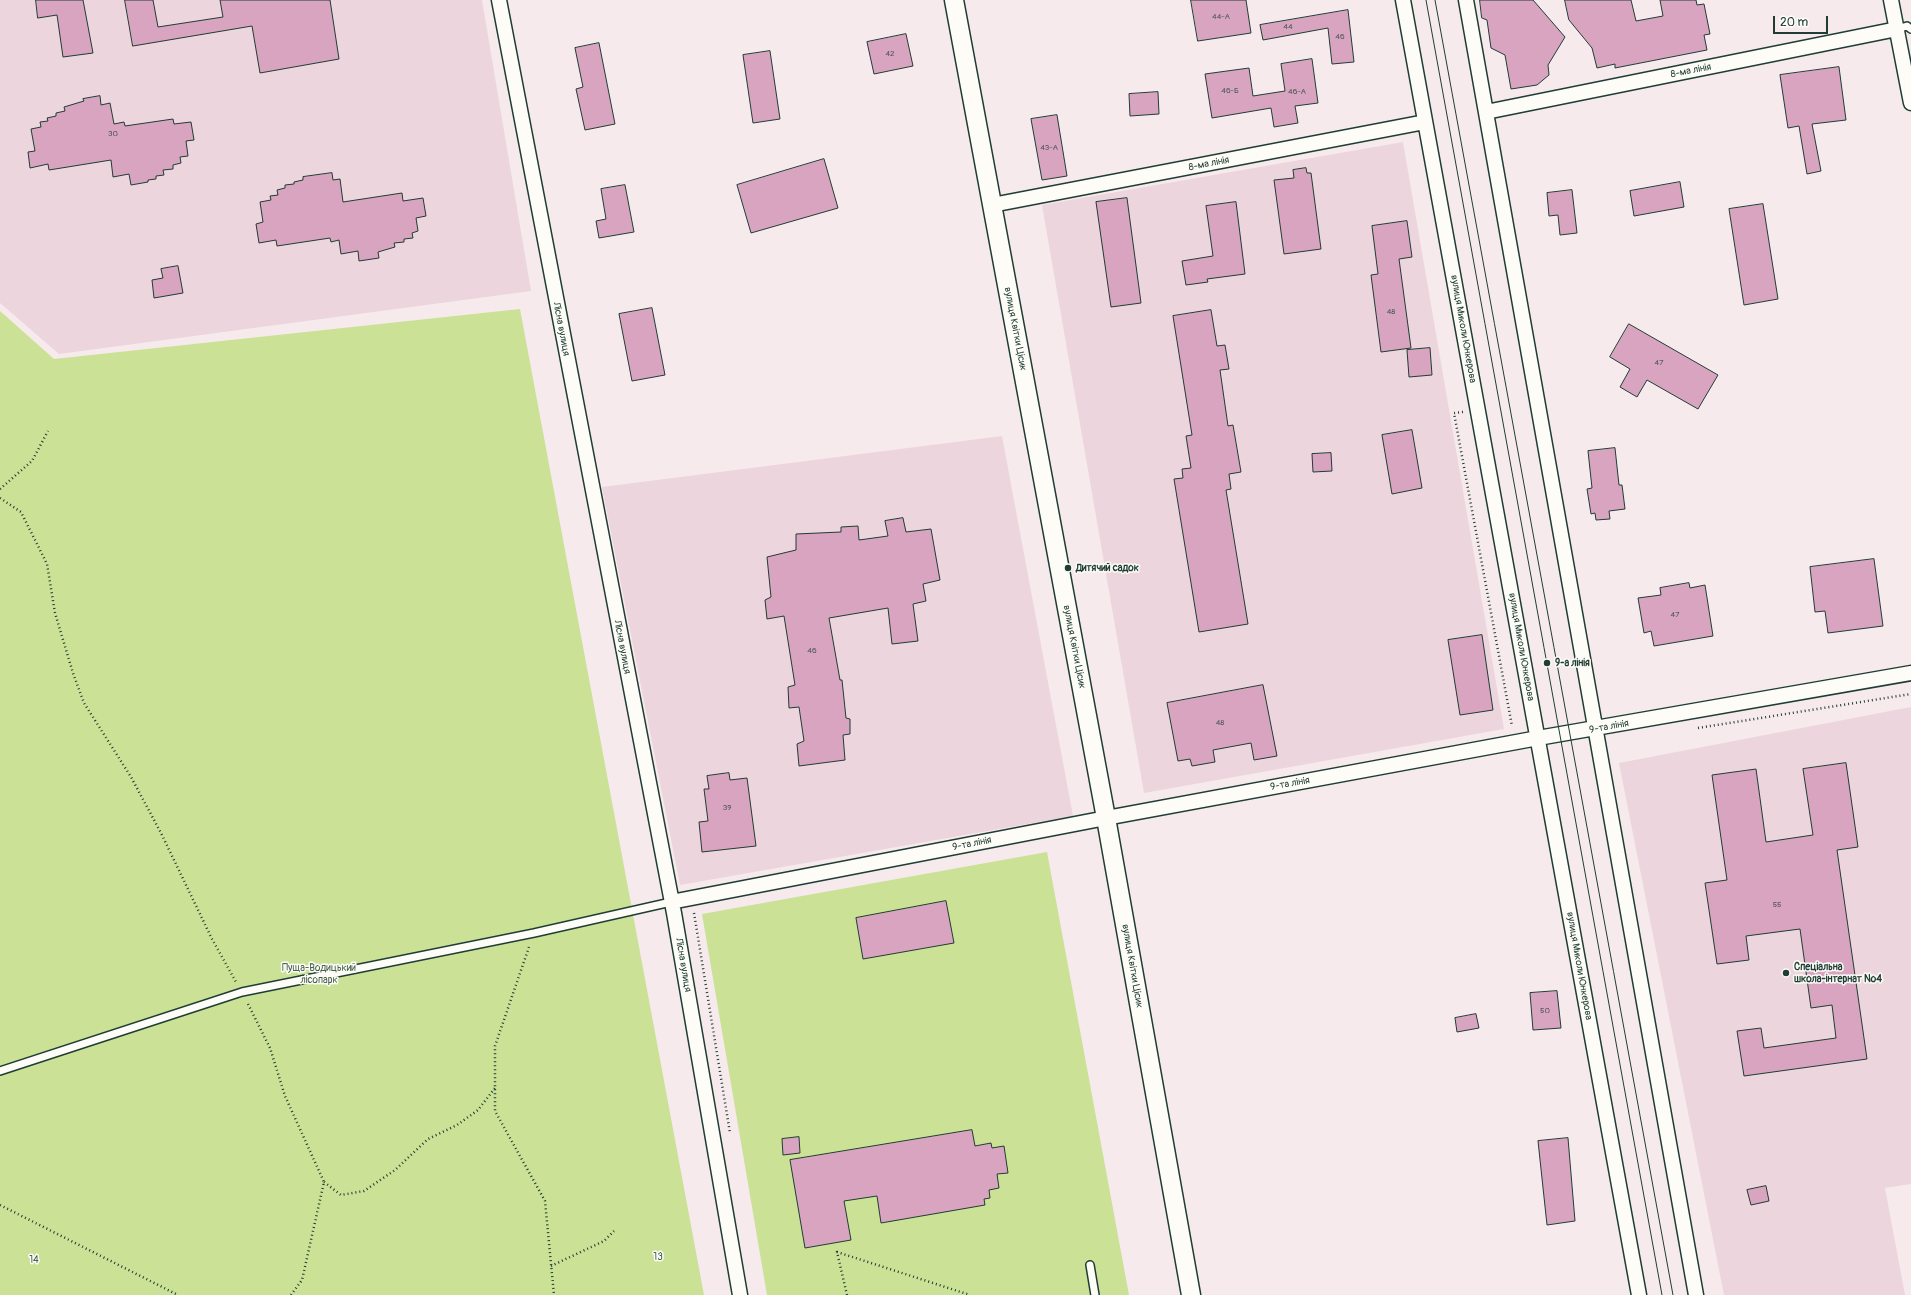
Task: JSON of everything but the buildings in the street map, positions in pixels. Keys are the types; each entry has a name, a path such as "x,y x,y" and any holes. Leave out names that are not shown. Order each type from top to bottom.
{"street":[{"name":"Лісна вулиця","path":"499,0 671,902 740,1295"},
{"name":"вулиця Квітки Цісик","path":"954,0 1106,818 1190,1295"},
{"name":"вулиця Миколи Юнкерова","path":"1402,0 1639,1295"},
{"path":"1466,0 1696,1295"},
{"path":"1891,0 1911,103"},
{"name":"8-ма лінія","path":"1486,112 1897,30"},
{"name":"8-ма лінія","path":"992,205 1425,122"},
{"name":"9-та лінія","path":"671,902 1106,818 1516,742 1911,673"}],"lane":[{"path":"1897,30 1907,26 1911,29"},
{"path":"0,1071 242,992 534,933 671,902"},
{"path":"1090,1265 1095,1295"}],"path":[{"path":"1477,411 1454,413 1516,742"},
{"path":"0,490 32,461 48,431"},
{"path":"0,498 21,512 47,564 55,613 73,673 84,703 132,777 161,833 212,939 242,992 270,1048 285,1096 324,1182 341,1195 364,1191 395,1170 428,1139 457,1125 478,1110 495,1088"},
{"path":"1692,729 1911,694"},
{"path":"691,899 731,1138"},
{"path":"534,933 495,1046 494,1111 545,1201 554,1295"},
{"path":"291,1295 302,1280 324,1182"},
{"path":"0,1205 178,1295"},
{"path":"551,1266 604,1241 614,1231"},
{"path":"846,1295 837,1252 970,1295"}],"shaded area":[{"path":"0,0 482,0 531,291 59,354 0,303"},
{"path":"1403,142 1504,729 1144,793 1042,205"},
{"path":"1002,436 1073,816 680,885 602,487"},
{"name":"Спеціальна школа-інтернат №4","path":"1911,707 1911,1184 1885,1188 1905,1295 1724,1295 1619,763"}],"green space":[{"name":"Пуща-Водицький лісопарк","path":"520,309 704,1295 0,1295 0,311 54,359"},
{"path":"1047,852 1129,1295 767,1295 702,914"}],"tram line":[{"path":"1426,0 1662,1295"},
{"path":"1435,0 1673,1295"}],"place":[{"name":"Дитячий садок","path":"1068,568"},
{"name":"9-а лінія","path":"1547,663"},
{"name":"Спеціальна школа-інтернат №4","path":"1786,973"}],"park label":[{"name":"13","path":"658,1257"},
{"name":"14","path":"34,1260"}]}
